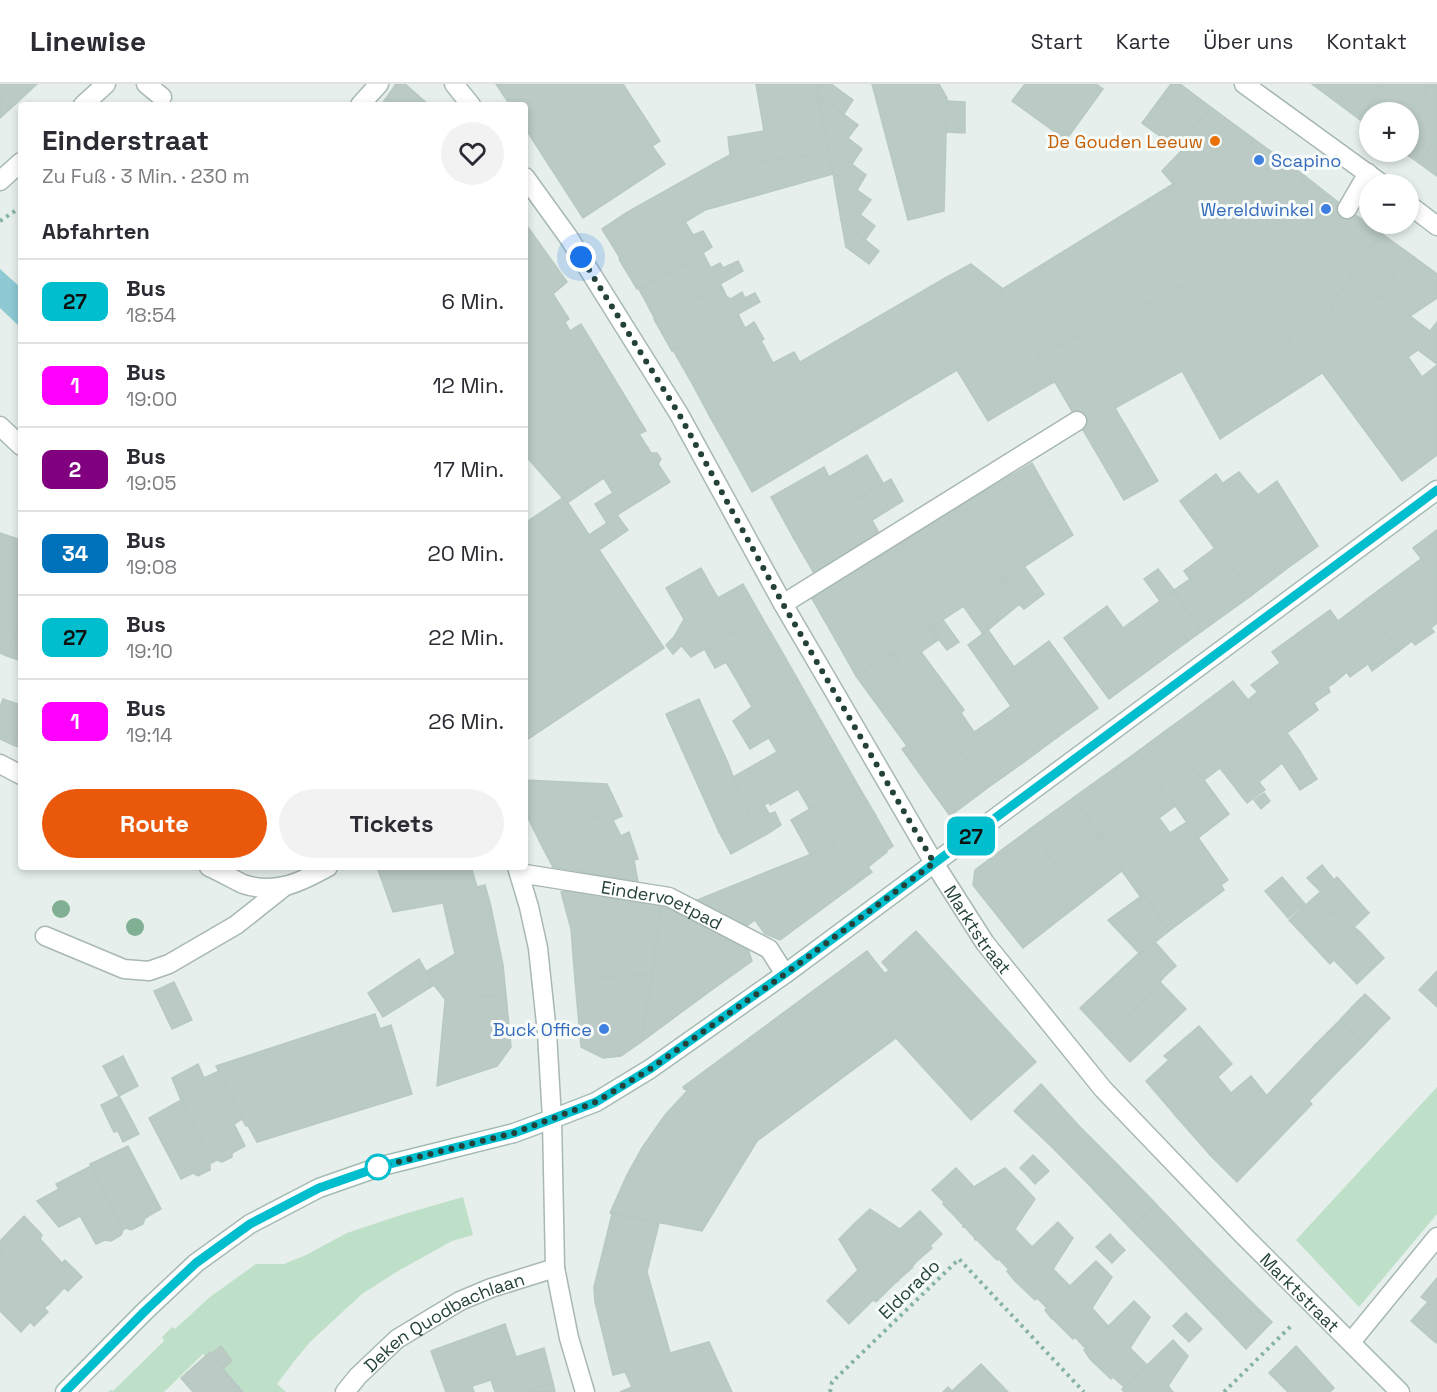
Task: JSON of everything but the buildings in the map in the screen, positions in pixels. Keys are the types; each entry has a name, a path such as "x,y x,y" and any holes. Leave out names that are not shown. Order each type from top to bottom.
{"street":[{"path":"86,102 106,84"},
{"path":"146,84 162,97"},
{"path":"363,102 380,84"},
{"path":"454,84 469,102"},
{"path":"1245,84 1368,173 1347,209"},
{"path":"0,181 18,165"},
{"name":"Marktstraat","path":"528,181 569,238 679,414 783,604 934,863 985,944 1103,1089 1242,1234 1400,1392"},
{"path":"1419,212 1437,226"},
{"path":"783,604 1077,420"},
{"path":"0,426 18,443"},
{"path":"65,1392 196,1263 250,1224 319,1188 382,1166 514,1133 596,1102 650,1069 785,974 1437,490"},
{"path":"0,764 18,773"},
{"path":"215,870 244,884 262,887 284,887 301,882 323,870"},
{"path":"518,870 538,948 547,1033 552,1119 555,1268 569,1338 585,1392"},
{"name":"Eindervoetpad","path":"518,870 669,897 769,949 785,974"},
{"path":"45,936 124,969 149,971 169,964 236,925 284,887"},
{"path":"1351,1342 1437,1237"},
{"name":"Deken Quodbachlaan","path":"345,1392 358,1376 397,1339 460,1301 555,1268"}],"path":[{"path":"0,221 18,209"},
{"name":"Eldorado","path":"830,1392 832,1382 959,1259 1084,1392"},
{"path":"1224,1392 1314,1304"}],"green space":[{"path":"1437,1087 1437,1214 1359,1307 1296,1240"},
{"path":"463,1197 473,1235 452,1241 362,1294 310,1342 296,1359 277,1384 286,1392 237,1392 203,1354 164,1392 108,1392 113,1391 164,1341 162,1337 172,1327 175,1329 210,1297 256,1264 284,1264 347,1233"}],"water":[{"path":"0,269 18,285 18,325 0,308"}],"bus line":[{"name":"27","path":"65,1392 196,1263 250,1224 319,1188 382,1166 514,1133 596,1102 650,1069 804,960 1437,490"}],"place":[{"name":"De Gouden Leeuw","path":"1215,141"},
{"name":"Scapino","path":"1259,160"},
{"name":"Wereldwinkel","path":"1326,209"},
{"name":"Buck Office","path":"604,1029"}],"route":[{"path":"378,1167 514,1133 596,1102 650,1069 785,974 934,863 783,604 679,414 581,257"}]}
